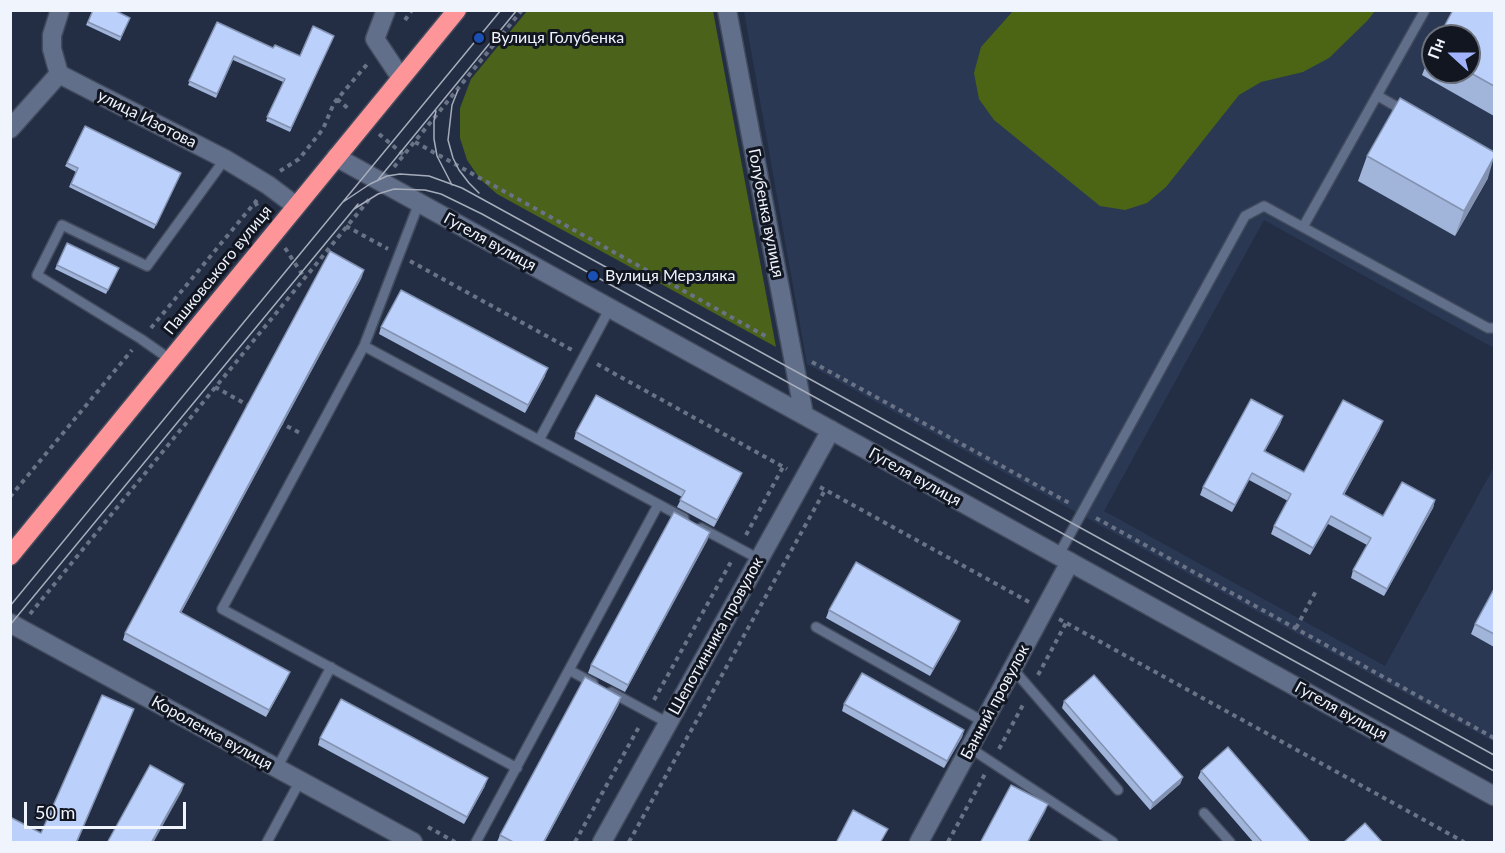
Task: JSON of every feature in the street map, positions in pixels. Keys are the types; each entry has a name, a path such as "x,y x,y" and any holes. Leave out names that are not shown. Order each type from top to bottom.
{"highway":[{"name":"Пашковського вулиця","path":"10,556 453,12"}],"street":[{"path":"10,129 59,74 52,49 52,35 60,10"},
{"path":"386,10 375,34 377,43 401,78"},
{"name":"Голубенка вулиця","path":"728,10 804,415"},
{"name":"улица Изотова","path":"59,74 225,159 268,185 296,206"},
{"name":"Гугеля вулиця","path":"336,157 1494,796"},
{"name":"Шепотинника провулок","path":"602,843 831,430"},
{"name":"Банний провулок","path":"919,843 1044,610 1064,559"},
{"name":"Короленка вулиця","path":"15,625 413,843"}],"lane":[{"path":"1304,227 1425,10"},
{"path":"1377,96 1416,117"},
{"path":"171,360 38,275 62,225 147,266 225,159"},
{"path":"419,203 364,346 222,609 517,768"},
{"path":"1064,559 1083,511 1245,216 1264,206 1488,328 1494,328"},
{"path":"539,440 610,308"},
{"path":"364,346 759,559"},
{"path":"477,843 658,505"},
{"path":"816,627 984,722"},
{"path":"277,768 331,667"},
{"path":"1012,669 1118,790"},
{"path":"569,670 668,723"},
{"path":"970,748 1113,843"},
{"path":"267,843 300,781"},
{"path":"1204,813 1230,843"}],"path":[{"path":"268,185 280,171 299,159 323,129 337,99 412,10"},
{"path":"382,183 522,10"},
{"path":"415,142 1494,738"},
{"path":"15,625 215,387 367,201"},
{"path":"346,226 1464,843"},
{"path":"215,387 254,408"},
{"path":"274,419 313,440"},
{"path":"575,843 783,467"},
{"path":"629,843 825,490"},
{"path":"1296,628 1316,591"},
{"path":"948,843 1066,623"}],"shaded area":[{"path":"744,11 1494,11 1494,348 1264,220 1104,511 1385,666 1494,467 1494,742 807,364"}],"green space":[{"path":"527,11 713,11 776,347 497,194 480,179 467,160 460,138 460,108 471,79"},
{"path":"1013,11 1375,11 1329,58 1303,72 1261,82 1239,95 1166,187 1147,203 1125,210 1100,206 994,120 979,99 974,73 981,47"}],"building":[{"path":"93,10 114,10 130,18 121,37 88,22"},
{"path":"1453,10 1494,10 1494,86 1481,79 1481,24 1445,24"},
{"path":"217,22 273,48 275,45 300,56 313,26 334,36 291,128 267,117 285,79 234,56 217,94 189,81"},
{"path":"1400,98 1494,152 1494,157 1464,211 1367,156"},
{"path":"85,126 181,173 156,225 71,184 78,168 67,163"},
{"path":"67,243 119,268 108,290 57,265"},
{"path":"330,251 364,270 180,612 290,672 269,710 125,633"},
{"path":"401,290 548,368 528,405 381,327"},
{"path":"596,395 742,473 717,520 680,500 685,491 576,432"},
{"path":"1251,399 1283,416 1264,451 1304,472 1343,400 1383,421 1343,494 1383,516 1402,482 1435,500 1387,589 1353,570 1371,538 1331,516 1313,548 1274,526 1291,494 1252,473 1235,505 1203,487"},
{"path":"674,512 710,532 628,685 591,665"},
{"path":"856,562 960,621 933,669 829,610"},
{"path":"1494,589 1494,634 1475,624"},
{"path":"862,673 964,730 947,761 844,704"},
{"path":"1094,675 1183,777 1153,803 1064,701"},
{"path":"585,677 621,697 543,843 515,843 500,835"},
{"path":"102,695 134,709 76,843 10,843 10,817 41,833"},
{"path":"341,699 488,778 467,817 320,738"},
{"path":"1228,747 1311,843 1263,843 1201,771"},
{"path":"150,765 184,784 151,843 107,843"},
{"path":"1011,785 1048,804 1027,843 980,843"},
{"path":"853,810 888,829 880,843 836,843"},
{"path":"1365,823 1383,843 1343,843"}],"tram line":[{"path":"10,606 501,10"},
{"path":"377,181 517,10"},
{"path":"458,90 452,105 448,140 459,170 479,193"},
{"path":"436,111 434,139 437,156 452,185"},
{"path":"343,202 370,184 387,176 400,174 429,176 462,188 1494,755"},
{"path":"354,209 378,194 394,189 425,190 441,194 482,214 1494,771"},
{"path":"10,625 358,204"}],"place":[{"name":"Вулиця Голубенка","path":"479,38"},
{"name":"Вулиця Мерзляка","path":"593,276"}]}
